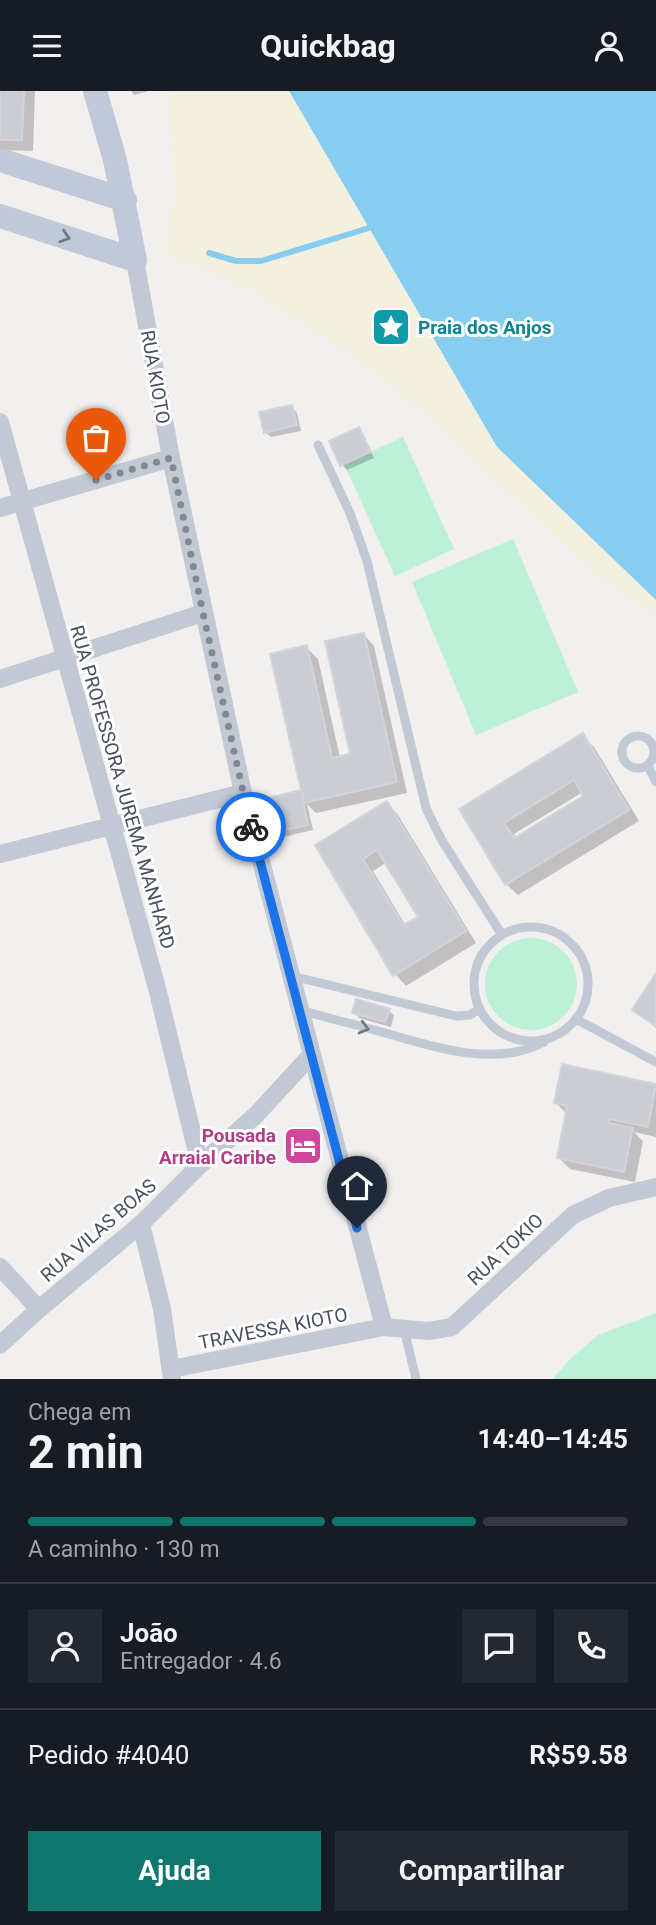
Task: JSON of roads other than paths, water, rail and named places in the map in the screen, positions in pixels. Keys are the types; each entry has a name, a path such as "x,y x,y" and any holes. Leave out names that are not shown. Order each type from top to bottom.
{"main road":[{"name":"RUA KIOTO","path":"95,91 125,200 135,260"},
{"path":"0,160 125,200"},
{"path":"0,216 135,260"}],"street":[{"name":"RUA KIOTO","path":"135,260 171,458 243,793 384,1327"},
{"name":"RUA PROFESSORA JUREMA MANHARD","path":"0,422 157,988 200,1165"},
{"path":"0,507 171,458"},
{"path":"0,679 203,613"},
{"path":"0,854 243,793"},
{"name":"RUA VILAS BOAS","path":"0,1345 141,1224 200,1165 257,1114 311,1055"},
{"name":"RUA TOKIO","path":"384,1327 428,1331 452,1327 573,1215 609,1198 656,1187"},
{"path":"141,1224 162,1309 171,1374"},
{"path":"0,1267 39,1309"},
{"name":"TRAVESSA KIOTO","path":"171,1374 384,1327"}],"lane":[{"path":"318,446 350,513 367,561 426,808 441,839 502,935"},
{"path":"648,766 656,782"},
{"path":"299,1009 429,1045 470,1053 516,1052 529,1049 554,1036 576,1019 587,994 588,980 586,967 571,943 548,929 534,927 520,928 502,935 486,949 478,960 474,988 480,1009 490,1024 513,1038 527,1041 554,1036"},
{"path":"290,975 456,1016 470,1015 480,1009"},
{"path":"576,1019 656,1062"},
{"path":"404,1329 416,1379"}],"water":[{"path":"289,91 656,91 656,600 497,447"}],"waterway":[{"path":"209,253 236,261 261,261 369,228"}],"place":[{"name":"Praia dos Anjos","path":"391,327"},
{"name":"Pousada Arraial Caribe","path":"303,1146"}]}
